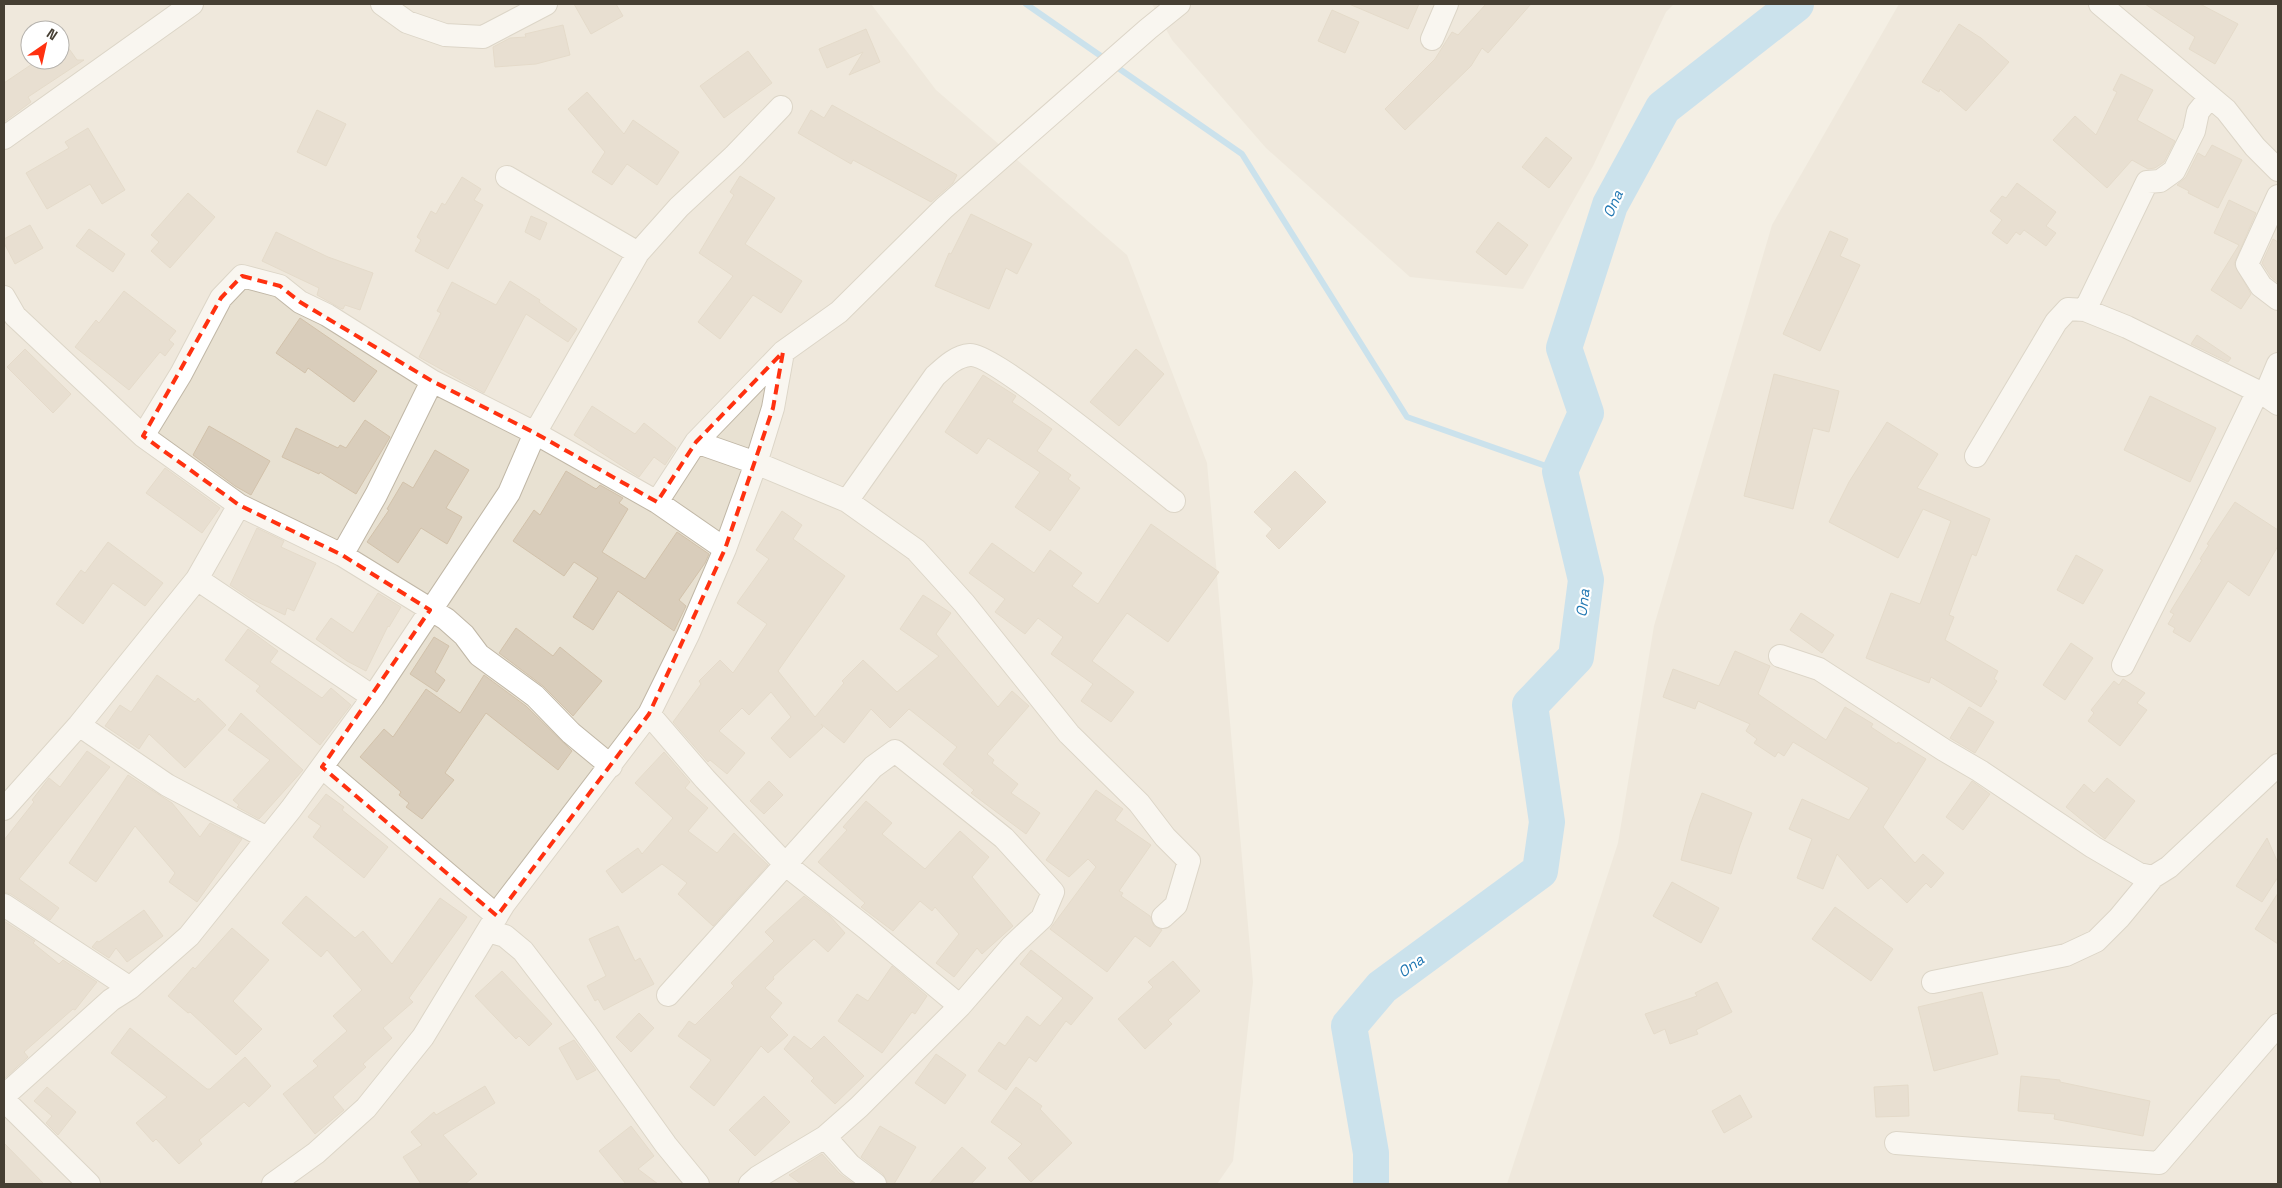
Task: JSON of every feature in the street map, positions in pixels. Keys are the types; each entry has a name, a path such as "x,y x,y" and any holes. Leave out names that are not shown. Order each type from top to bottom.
{"street":[{"path":"4,138 192,4"},
{"path":"382,4 407,22 445,35 483,37 546,4"},
{"path":"657,502 696,442 782,352 839,312 944,208 1148,28 1179,4"},
{"path":"1432,39 1447,4"},
{"path":"2100,4 2226,110 2255,147 2278,170"},
{"path":"2085,310 2147,182 2160,181 2174,171 2194,131 2198,112 2206,102 2215,102"},
{"path":"4,1096 111,1000 130,988 189,936 267,838 373,697 509,493 535,433 638,253 679,207 734,156 781,107"},
{"path":"507,177 638,253"},
{"path":"2278,196 2247,264 2261,286 2278,299"},
{"path":"143,436 181,374 221,298 242,276 280,286 300,302 326,315 432,382 535,433 657,502 725,550"},
{"path":"4,297 15,316 143,436 239,505 342,555 446,619 464,634 479,655 535,696 571,733 611,766"},
{"path":"1976,456 2056,322 2068,309 2085,310 2127,327 2267,397"},
{"path":"273,1184 316,1153 366,1108 424,1037 492,924 650,714 688,635 725,550 756,463 773,408 782,352"},
{"path":"847,501 935,376 953,361 971,355 983,358 1014,376 1174,500"},
{"path":"2123,665 2183,546 2267,397 2278,364"},
{"path":"342,555 380,486 432,382"},
{"path":"696,442 756,463 847,501 916,550 964,603 1069,734 1139,803 1165,837 1189,862 1176,905 1163,917"},
{"path":"4,809 80,725 197,579 239,505"},
{"path":"197,579 373,697"},
{"path":"1780,656 1819,670 1980,771 2093,848 2139,874 2153,877"},
{"path":"650,714 705,779 786,865 960,1006"},
{"path":"80,725 167,785 267,838"},
{"path":"668,995 873,767 894,751 929,776 1004,838 1053,892 1042,918 1012,946 960,1006 859,1107 825,1137 758,1177 750,1184"},
{"path":"1933,982 2066,955 2096,941 2119,918 2153,877 2169,867 2278,765"},
{"path":"322,767 523,951 585,1032 666,1145 698,1184"},
{"path":"4,905 130,988"},
{"path":"1896,1143 2159,1163 2278,1025"},
{"path":"4,1100 89,1184"},
{"path":"825,1137 850,1165 875,1184"}],"highlighted area":[{"path":"242,276 280,286 300,302 432,381 535,433 657,502 696,442 783,352 773,408 725,549 649,714 497,916 322,767 430,610 342,555 239,505 143,436 221,298"}],"shaded area":[{"path":"4,4 871,4 936,90 1127,255 1207,463 1253,982 1233,1161 1217,1184 4,1184"},
{"path":"1152,4 1674,4 1666,12 1593,166 1523,289 1410,277 1266,148 1172,40"},
{"path":"1899,4 2278,4 2278,1184 1507,1184 1618,843 1654,626 1772,225"}],"building":[{"path":"574,4 616,4 623,16 591,34"},
{"path":"1349,4 1419,4 1408,29"},
{"path":"1486,4 1531,4 1488,53 1482,48 1471,66 1405,130 1385,109 1435,59 1452,32 1458,35"},
{"path":"2145,4 2200,4 2238,24 2215,64 2189,49 2195,37"},
{"path":"1332,10 1359,22 1345,53 1318,41"},
{"path":"1959,24 1981,38 2009,62 1966,111 1940,89 1939,92 1922,82"},
{"path":"563,25 570,55 536,64 495,67 493,47 510,38 526,37 525,34"},
{"path":"866,29 880,62 849,75 863,52 827,68 819,49"},
{"path":"70,50 77,60 84,60 70,69"},
{"path":"748,51 772,83 724,118 700,86"},
{"path":"23,70 69,70 28,97 31,102 4,122 4,83"},
{"path":"2121,74 2153,90 2137,120 2175,141 2164,162 2155,168 2148,169 2132,160 2107,188 2053,140 2075,116 2096,135 2117,92 2113,90"},
{"path":"587,92 624,134 633,120 679,152 657,185 627,164 612,185 592,172 605,152 568,109"},
{"path":"832,105 957,175 953,183 931,202 853,160 851,164 798,133 811,110 824,118"},
{"path":"317,110 346,124 326,166 297,152"},
{"path":"88,128 125,190 102,204 90,184 47,209 26,173 69,148 65,142"},
{"path":"1546,137 1572,158 1549,188 1522,167"},
{"path":"2212,145 2242,160 2218,208 2188,193 2189,191 2177,185 2186,177 2198,153 2205,157"},
{"path":"740,176 775,198 745,244 802,281 781,313 753,295 720,339 698,322 733,276 699,253 734,195 730,192"},
{"path":"462,177 481,189 474,200 483,205 448,269 415,251 421,240 417,237 431,211 436,214 442,203 445,205"},
{"path":"2017,183 2056,212 2046,226 2056,233 2046,246 2024,230 2020,235 2016,232 2007,244 1992,233 2002,220 1990,211 2002,196 2006,198"},
{"path":"188,193 215,217 170,268 151,251 159,242 151,235"},
{"path":"2229,200 2256,213 2234,264 2251,294 2241,309 2211,290 2239,245 2214,233"},
{"path":"971,214 1032,244 1017,274 1006,268 989,309 935,286 949,253 951,254"},
{"path":"531,216 547,223 540,240 525,232"},
{"path":"1498,222 1528,245 1506,275 1476,252"},
{"path":"30,225 43,248 15,264 4,243 4,239"},
{"path":"89,229 125,254 113,272 76,246"},
{"path":"1830,231 1848,239 1840,256 1860,265 1820,351 1783,334"},
{"path":"276,232 328,257 373,273 360,310 345,305 343,309 340,308 317,295 319,288 262,261"},
{"path":"2273,239 2278,242 2278,283 2271,277 2262,263"},
{"path":"510,281 540,300 539,302 577,329 568,342 526,314 484,393 419,357 441,313 437,311 452,282 496,305"},
{"path":"124,291 176,331 169,340 174,344 165,356 160,352 129,390 75,347 96,320 99,323"},
{"path":"300,318 377,371 354,402 308,368 305,373 276,353"},
{"path":"2197,335 2231,358 2228,362 2191,344"},
{"path":"25,349 71,394 53,413 7,367"},
{"path":"1136,349 1164,374 1119,426 1090,402"},
{"path":"1774,374 1839,391 1829,432 1813,428 1793,509 1744,496"},
{"path":"983,375 1016,396 1012,402 1052,429 1037,451 1071,475 1068,479 1080,488 1050,531 1015,507 1040,472 988,438 977,454 945,432"},
{"path":"2150,396 2216,428 2190,482 2124,450"},
{"path":"592,406 635,434 644,423 676,448 665,465 654,457 639,477 574,435"},
{"path":"365,420 390,437 356,494 320,472 319,474 282,457 296,428 338,448 340,445 346,448"},
{"path":"1887,422 1938,454 1917,488 1990,519 1976,556 1972,554 1949,615 1954,617 1945,640 1998,671 1994,679 1997,681 1981,707 1931,677 1929,683 1866,658 1891,593 1920,604 1951,521 1923,509 1898,558 1829,522 1849,482"},
{"path":"209,426 270,461 251,495 235,486 193,455"},
{"path":"435,450 469,470 446,508 462,517 447,544 421,528 398,563 367,542 389,510 387,509 403,482 413,488"},
{"path":"165,468 220,508 202,533 146,493"},
{"path":"566,471 596,489 600,485 623,498 619,503 628,509 602,552 645,579 677,532 709,554 705,563 679,600 686,606 674,631 618,591 593,630 573,617 598,578 574,562 564,576 513,541 534,510 540,515"},
{"path":"1295,471 1326,502 1279,549 1266,536 1272,529 1254,512"},
{"path":"2235,502 2278,530 2278,546 2249,596 2228,581 2190,642 2173,632 2175,628 2168,624 2174,614 2170,612 2202,560 2200,559 2209,545 2207,544"},
{"path":"782,511 802,525 793,539 845,576 778,671 815,717 844,683 842,681 863,660 897,692 939,656 900,629 923,595 951,613 936,634 998,707 1012,691 1029,706 987,754 994,760 992,763 1018,784 1011,793 1040,813 1026,834 971,793 974,790 943,764 957,747 909,709 890,728 871,709 844,743 821,724 823,727 790,758 771,738 791,717 771,692 749,715 742,708 719,731 745,753 727,774 710,760 708,762 673,722 701,684 699,681 720,660 733,673 767,624 737,603 769,559 756,550"},
{"path":"1151,524 1219,572 1168,642 1127,613 1092,661 1134,692 1111,722 1081,701 1093,684 1051,654 1063,637 1038,618 1025,634 995,612 1005,599 969,573 992,543 1034,573 1050,550 1082,573 1072,586 1098,604"},
{"path":"257,528 284,541 281,547 316,563 294,611 287,608 285,615 251,599 230,585"},
{"path":"108,542 163,583 145,606 113,583 83,624 56,604 81,570 85,573"},
{"path":"2076,555 2103,570 2083,604 2057,590"},
{"path":"378,593 401,607 388,626 366,671 347,661 316,639 331,618 353,633"},
{"path":"1801,613 1834,635 1822,653 1790,630"},
{"path":"516,628 553,656 560,647 602,681 573,716 543,686 499,653"},
{"path":"248,629 278,651 270,662 322,698 331,688 351,705 320,745 256,691 260,686 225,660"},
{"path":"434,637 449,646 435,672 445,680 437,692 410,674"},
{"path":"2071,643 2093,658 2065,700 2043,685"},
{"path":"1735,651 1770,666 1758,694 1826,740 1845,707 1873,724 1871,727 1897,744 1898,742 1926,759 1883,827 1915,863 1923,854 1944,873 1931,888 1926,883 1907,903 1881,878 1868,889 1837,854 1823,889 1797,878 1812,839 1789,829 1802,799 1849,820 1869,788 1793,742 1784,756 1778,752 1775,757 1754,743 1757,739 1746,731 1750,724 1698,701 1695,709 1663,697 1673,669 1719,686"},
{"path":"157,675 195,702 198,698 226,725 185,768 149,734 139,749 105,726 120,705 131,712"},
{"path":"484,675 526,706 572,751 558,770 486,713 445,773 454,780 422,819 406,807 409,803 399,795 401,792 360,757 384,729 393,737 426,689 460,713"},
{"path":"2123,679 2145,693 2137,703 2147,710 2120,746 2088,721 2094,713 2091,710 2114,681 2119,685"},
{"path":"1969,707 1994,722 1975,753 1950,738"},
{"path":"241,713 303,770 259,819 237,807 239,805 233,800 270,760 228,730"},
{"path":"87,751 110,767 19,879 59,908 50,920 11,894 4,892 4,840 34,802 32,800 49,778 60,787"},
{"path":"664,752 690,782 685,788 708,808 688,831 717,853 734,833 768,865 713,926 678,894 687,883 662,864 622,893 606,871 638,848 642,854 673,818 635,783"},
{"path":"128,775 172,803 200,837 210,823 242,839 197,902 169,882 175,873 135,826 96,882 69,863"},
{"path":"2107,778 2135,801 2105,839 2066,807 2084,784 2094,793"},
{"path":"769,781 783,795 764,814 750,801"},
{"path":"1972,781 1990,794 1963,830 1946,817"},
{"path":"1096,790 1123,809 1115,820 1151,845 1119,891 1123,893 1121,896 1150,916 1154,926 1162,930 1150,947 1135,936 1107,972 1050,929 1096,867 1088,859 1069,877 1046,860"},
{"path":"1702,793 1752,813 1731,874 1681,860 1690,825"},
{"path":"326,794 344,807 342,810 388,847 364,878 313,837 321,826 308,817"},
{"path":"866,801 892,823 882,834 925,869 960,831 989,857 972,877 1013,926 982,954 977,948 954,977 936,963 959,934 935,907 932,911 920,901 893,931 861,907 865,903 818,862 847,830 843,827"},
{"path":"2267,838 2278,863 2278,877 2262,902 2236,886"},
{"path":"1672,882 1719,908 1701,943 1653,916"},
{"path":"2278,893 2278,944 2255,929"},
{"path":"306,896 355,938 363,931 392,964 440,898 467,917 409,998 413,1002 383,1028 392,1038 363,1064 366,1067 333,1097 344,1110 315,1134 283,1094 318,1066 313,1061 347,1031 333,1016 362,990 327,950 321,957 282,923"},
{"path":"804,896 830,916 845,933 828,952 814,939 773,977 774,979 765,988 782,1003 770,1017 788,1035 768,1053 761,1046 714,1106 690,1087 711,1060 678,1036 689,1021 695,1025 734,986 731,983 774,941 765,932"},
{"path":"1835,907 1893,949 1871,981 1812,939"},
{"path":"144,910 163,936 127,962 116,948 109,958 92,947 97,941 99,942"},
{"path":"4,921 35,941 33,943 59,964 63,960 97,982 75,1010 73,1009 24,1052 28,1057 4,1079"},
{"path":"618,926 635,961 640,958 654,984 604,1010 598,999 595,1001 587,986 606,976 589,939"},
{"path":"232,928 269,960 233,1001 262,1029 236,1055 190,1012 188,1013 168,996 193,967 195,969"},
{"path":"1031,950 1093,998 1071,1025 1066,1021 1036,1062 1029,1057 1006,1090 978,1071 999,1042 1005,1046 1027,1016 1040,1026 1063,998 1020,964"},
{"path":"1173,961 1200,991 1168,1020 1172,1024 1145,1049 1118,1019 1153,987 1148,982"},
{"path":"892,966 927,996 915,1014 912,1012 882,1053 838,1021 857,994 868,1001"},
{"path":"502,971 552,1024 529,1046 519,1036 516,1039 475,996"},
{"path":"1717,982 1732,1012 1696,1030 1698,1034 1670,1044 1665,1029 1654,1034 1645,1014 1697,996 1695,993"},
{"path":"1982,992 1998,1054 1934,1071 1918,1007"},
{"path":"639,1013 654,1028 631,1052 616,1037"},
{"path":"130,1028 207,1089 210,1089 245,1057 271,1086 249,1107 244,1102 199,1140 202,1144 179,1164 156,1139 153,1142 136,1123 167,1097 111,1053"},
{"path":"794,1036 811,1049 824,1036 864,1076 835,1104 811,1081 814,1078 784,1049"},
{"path":"574,1040 596,1070 577,1080 559,1048"},
{"path":"936,1054 966,1075 945,1104 915,1083"},
{"path":"2021,1076 2060,1080 2060,1082 2150,1101 2143,1136 2054,1119 2055,1114 2018,1111"},
{"path":"1908,1085 1909,1116 1876,1117 1874,1087"},
{"path":"485,1086 495,1103 443,1135 477,1174 465,1184 421,1184 403,1157 422,1145 411,1132 434,1112 436,1115"},
{"path":"47,1087 76,1112 58,1135 46,1123 52,1116 34,1101"},
{"path":"1016,1087 1042,1106 1040,1109 1072,1143 1031,1182 1008,1158 1022,1144 991,1122"},
{"path":"1740,1095 1752,1117 1724,1133 1712,1111"},
{"path":"764,1096 790,1122 755,1156 729,1130"},
{"path":"631,1126 654,1156 638,1169 658,1184 626,1184 599,1151"},
{"path":"880,1126 916,1147 894,1184 888,1184 883,1174 861,1157"},
{"path":"4,1143 44,1184 4,1184"},
{"path":"962,1147 986,1168 971,1184 929,1184"},
{"path":"822,1154 840,1174 854,1184 801,1184 789,1175"}],"waterway":[{"path":"1026,4 1242,154 1407,417 1560,471"},
{"name":"Ona","path":"1371,1184 1371,1153 1349,1026 1382,987 1540,871 1547,822 1530,705 1576,657 1586,580 1560,471 1586,413 1564,348 1610,205 1663,108 1796,4"}]}
